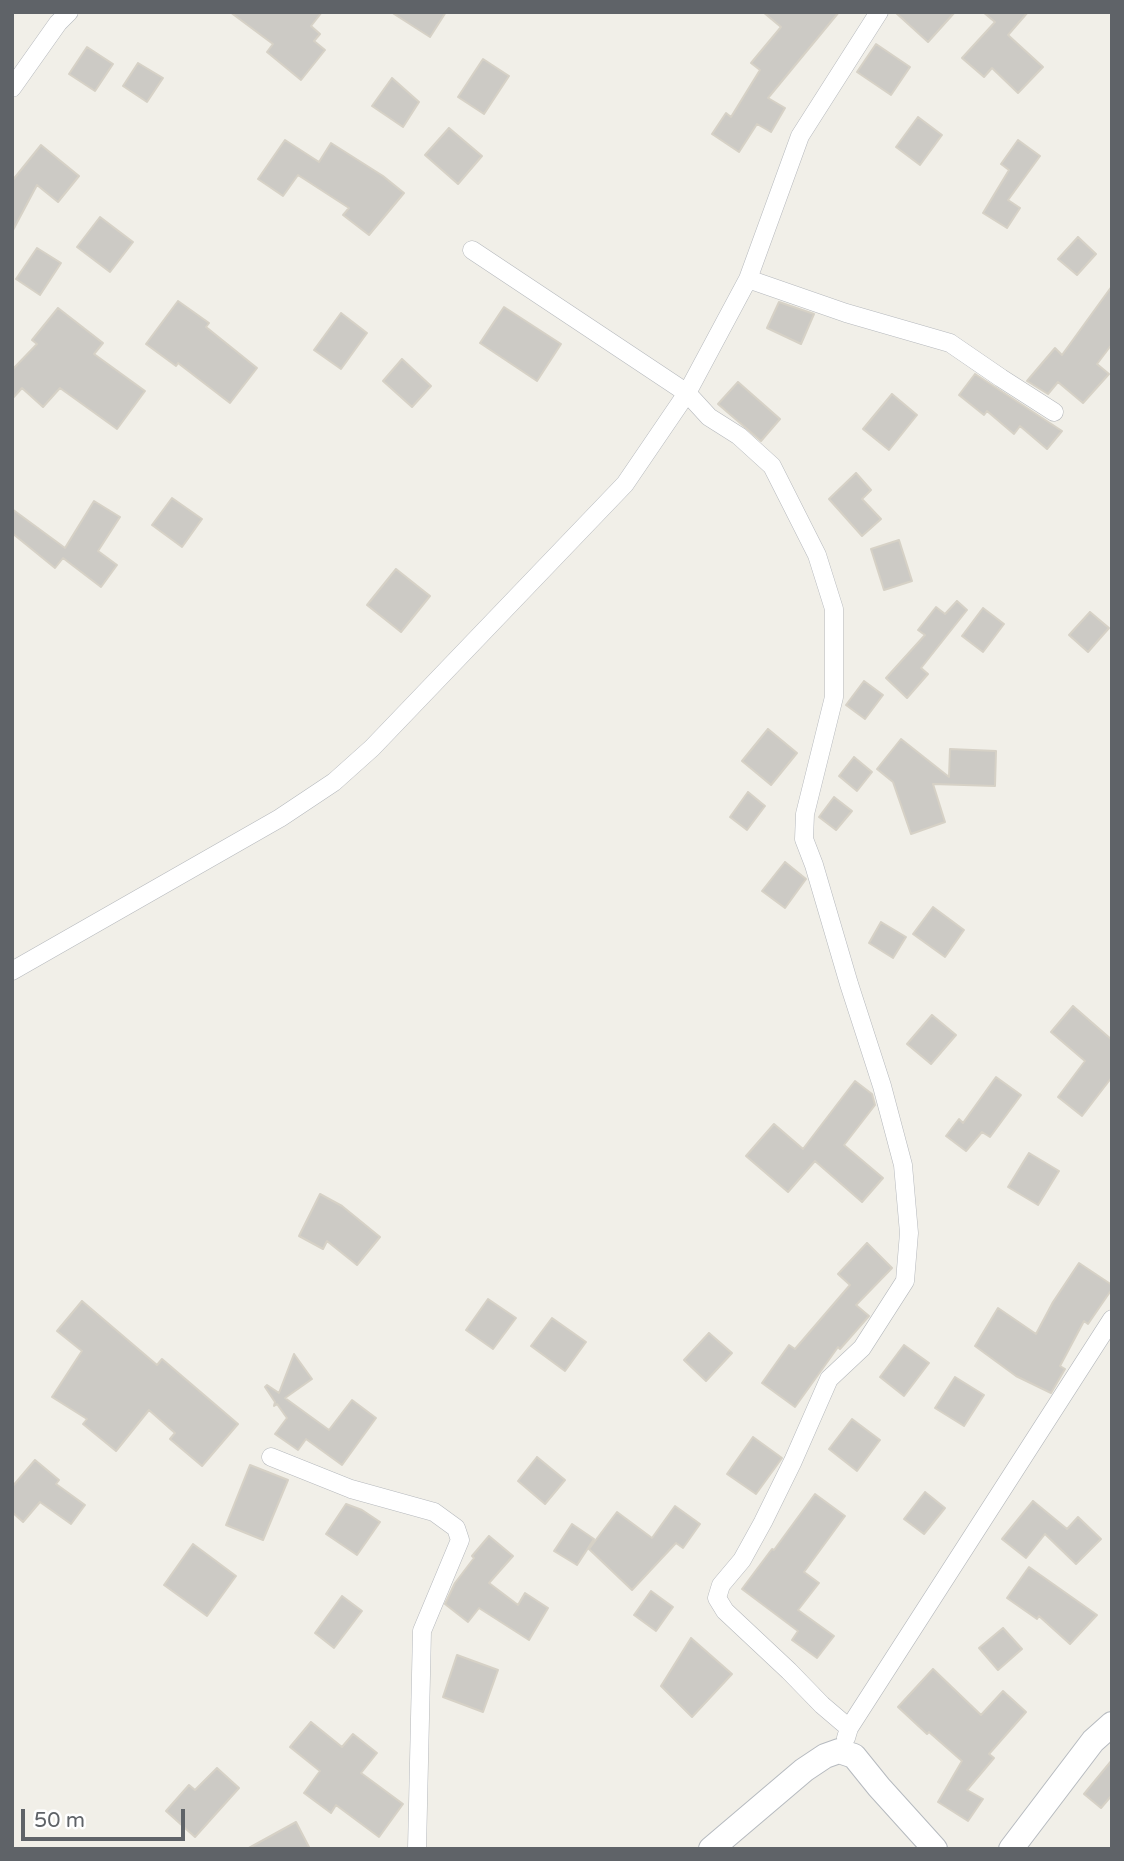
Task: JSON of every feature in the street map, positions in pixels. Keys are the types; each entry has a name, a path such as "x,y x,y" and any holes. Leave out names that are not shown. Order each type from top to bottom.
{"main road":[{"path":"1011,1849 1093,1741 1112,1724"},
{"path":"710,1849 814,1763 839,1751 848,1740"},
{"path":"848,1740 854,1756 935,1849"}],"street":[{"path":"12,88 58,23 69,12"},
{"path":"12,971 280,818 334,782 372,748 625,484 687,393 748,279 800,136 879,12"},
{"path":"472,250 687,393 709,417 739,436 772,466 817,555 834,609 834,697 804,814 804,839 882,1086 903,1165 909,1233 905,1281 862,1348 829,1379 763,1522 742,1560 721,1585 717,1598 725,1611 822,1705 848,1740 1112,1319"},
{"path":"748,279 846,313 950,344 1054,412"},
{"path":"271,1457 351,1489 434,1512 456,1528 460,1540 422,1631 417,1849"}],"building":[{"path":"230,12 322,12 311,26 320,34 314,41 325,50 301,80 267,52 273,44"},
{"path":"391,12 446,12 430,37"},
{"path":"763,12 839,12 768,98 785,108 771,132 757,124 739,152 712,134 726,113 731,117 760,70 751,63 781,27"},
{"path":"895,12 955,12 928,42"},
{"path":"983,12 1028,12 1008,35 1043,67 1018,93 992,68 984,77 962,58 995,22"},
{"path":"876,44 910,67 891,95 857,72"},
{"path":"87,47 113,64 95,91 69,74"},
{"path":"483,59 509,76 484,114 458,97"},
{"path":"138,63 163,78 147,102 123,86"},
{"path":"392,78 419,102 403,127 372,106"},
{"path":"918,117 942,135 920,165 896,147"},
{"path":"449,128 482,156 458,184 425,155"},
{"path":"285,140 319,162 331,143 383,176 404,193 369,235 343,215 349,208 298,175 283,196 258,179"},
{"path":"1018,140 1040,156 1008,200 1020,208 1007,228 983,213 1009,170 1001,164"},
{"path":"41,145 79,176 58,202 37,185 12,232 12,181"},
{"path":"100,217 133,242 110,272 77,247"},
{"path":"1078,237 1096,254 1077,275 1058,259"},
{"path":"37,248 61,263 40,295 16,279"},
{"path":"1112,286 1112,344 1097,364 1109,374 1083,403 1058,382 1048,394 1027,381 1055,348 1062,355"},
{"path":"178,301 209,323 206,327 257,368 230,403 178,363 176,366 146,344"},
{"path":"779,302 814,314 801,344 767,328"},
{"path":"504,307 561,344 537,381 480,343"},
{"path":"58,308 103,343 94,354 145,391 117,429 60,388 43,407 22,388 12,399 12,370 37,344 32,340"},
{"path":"341,313 367,333 341,369 314,350"},
{"path":"402,359 431,386 412,407 383,381"},
{"path":"975,374 1062,431 1047,449 1020,426 1014,434 987,411 984,415 959,395"},
{"path":"738,382 780,419 761,441 718,404"},
{"path":"892,394 917,415 889,450 863,429"},
{"path":"856,473 871,490 862,499 881,519 862,536 829,499"},
{"path":"172,498 202,519 182,547 152,525"},
{"path":"94,501 120,517 98,551 117,565 101,587 63,558 55,568 12,533 12,509 65,548"},
{"path":"899,540 912,581 884,590 871,549"},
{"path":"396,569 430,596 401,632 367,605"},
{"path":"957,601 967,610 921,668 928,674 907,698 886,678 925,635 918,630 936,607 945,614"},
{"path":"983,608 1004,624 983,652 962,636"},
{"path":"1090,612 1109,628 1088,652 1069,635"},
{"path":"864,681 883,695 865,719 846,705"},
{"path":"768,729 797,753 771,785 742,761"},
{"path":"901,739 949,777 950,749 996,751 995,786 933,784 945,822 911,834 893,782 877,769"},
{"path":"854,757 872,772 857,791 839,776"},
{"path":"748,792 765,806 747,830 730,817"},
{"path":"834,797 852,811 836,830 819,817"},
{"path":"785,862 806,879 785,908 762,891"},
{"path":"933,907 964,930 945,957 913,934"},
{"path":"881,922 906,937 893,958 869,943"},
{"path":"1073,1006 1112,1040 1112,1077 1082,1116 1058,1097 1085,1061 1051,1032"},
{"path":"932,1015 956,1035 931,1064 907,1044"},
{"path":"996,1077 1021,1095 990,1137 982,1132 966,1151 946,1136 959,1119 963,1123"},
{"path":"855,1081 872,1094 875,1105 844,1145 883,1178 862,1202 815,1161 788,1192 746,1156 774,1124 803,1149"},
{"path":"1029,1153 1059,1171 1038,1205 1008,1187"},
{"path":"320,1194 342,1206 380,1237 357,1265 327,1241 323,1249 299,1236"},
{"path":"867,1243 892,1268 856,1305 869,1316 840,1349 838,1347 795,1407 762,1383 789,1345 795,1349 850,1285 838,1274"},
{"path":"1079,1263 1112,1285 1112,1289 1088,1324 1084,1321 1060,1366 1065,1369 1051,1393 1016,1376 975,1346 998,1308 1036,1334"},
{"path":"488,1299 516,1318 493,1349 466,1330"},
{"path":"82,1301 157,1365 162,1359 238,1424 202,1466 170,1439 175,1433 149,1410 116,1451 83,1424 87,1419 52,1397 82,1351 57,1331"},
{"path":"552,1318 586,1342 565,1371 531,1346"},
{"path":"709,1333 732,1353 706,1381 684,1360"},
{"path":"904,1345 929,1363 904,1396 880,1377"},
{"path":"294,1354 312,1379 285,1398 329,1430 352,1400 376,1418 342,1465 306,1439 298,1450 275,1434 287,1418 277,1404 274,1406 275,1402 265,1387 267,1385 279,1393"},
{"path":"955,1377 984,1395 964,1426 935,1408"},
{"path":"852,1419 880,1440 857,1471 829,1449"},
{"path":"753,1437 782,1458 756,1494 727,1474"},
{"path":"537,1457 565,1480 545,1504 518,1481"},
{"path":"35,1460 59,1480 56,1484 85,1505 71,1524 40,1502 23,1522 12,1512 12,1487"},
{"path":"250,1465 288,1480 263,1540 226,1525"},
{"path":"925,1492 945,1508 924,1534 904,1519"},
{"path":"815,1494 845,1516 804,1572 819,1583 798,1610 834,1636 817,1658 792,1640 798,1631 742,1589"},
{"path":"1033,1501 1067,1529 1078,1517 1101,1539 1076,1564 1045,1534 1026,1558 1002,1539"},
{"path":"346,1504 362,1510 380,1522 357,1555 326,1534"},
{"path":"675,1506 700,1524 683,1548 676,1543 632,1590 589,1549 617,1512 652,1538"},
{"path":"572,1524 594,1539 577,1565 554,1551"},
{"path":"489,1536 513,1556 489,1583 518,1605 525,1593 548,1608 529,1640 479,1608 468,1622 445,1604 455,1583 474,1558 472,1556"},
{"path":"193,1544 236,1576 207,1616 164,1585"},
{"path":"1029,1567 1097,1615 1070,1644 1039,1616 1037,1619 1007,1598"},
{"path":"651,1591 673,1607 656,1631 634,1615"},
{"path":"342,1596 362,1611 334,1648 315,1633"},
{"path":"1003,1628 1022,1649 998,1670 979,1648"},
{"path":"691,1638 732,1674 692,1717 661,1686"},
{"path":"457,1655 498,1670 483,1712 443,1697"},
{"path":"933,1669 981,1715 1003,1691 1026,1712 989,1754 994,1758 967,1790 983,1799 968,1821 938,1802 962,1761 898,1707"},
{"path":"311,1722 342,1747 353,1734 377,1753 361,1773 403,1804 379,1837 336,1805 331,1813 304,1793 320,1771 290,1747"},
{"path":"1112,1760 1112,1795 1101,1808 1084,1794"},
{"path":"217,1768 239,1788 195,1837 166,1811 189,1785 195,1790"},
{"path":"296,1822 310,1849 247,1849"}]}
